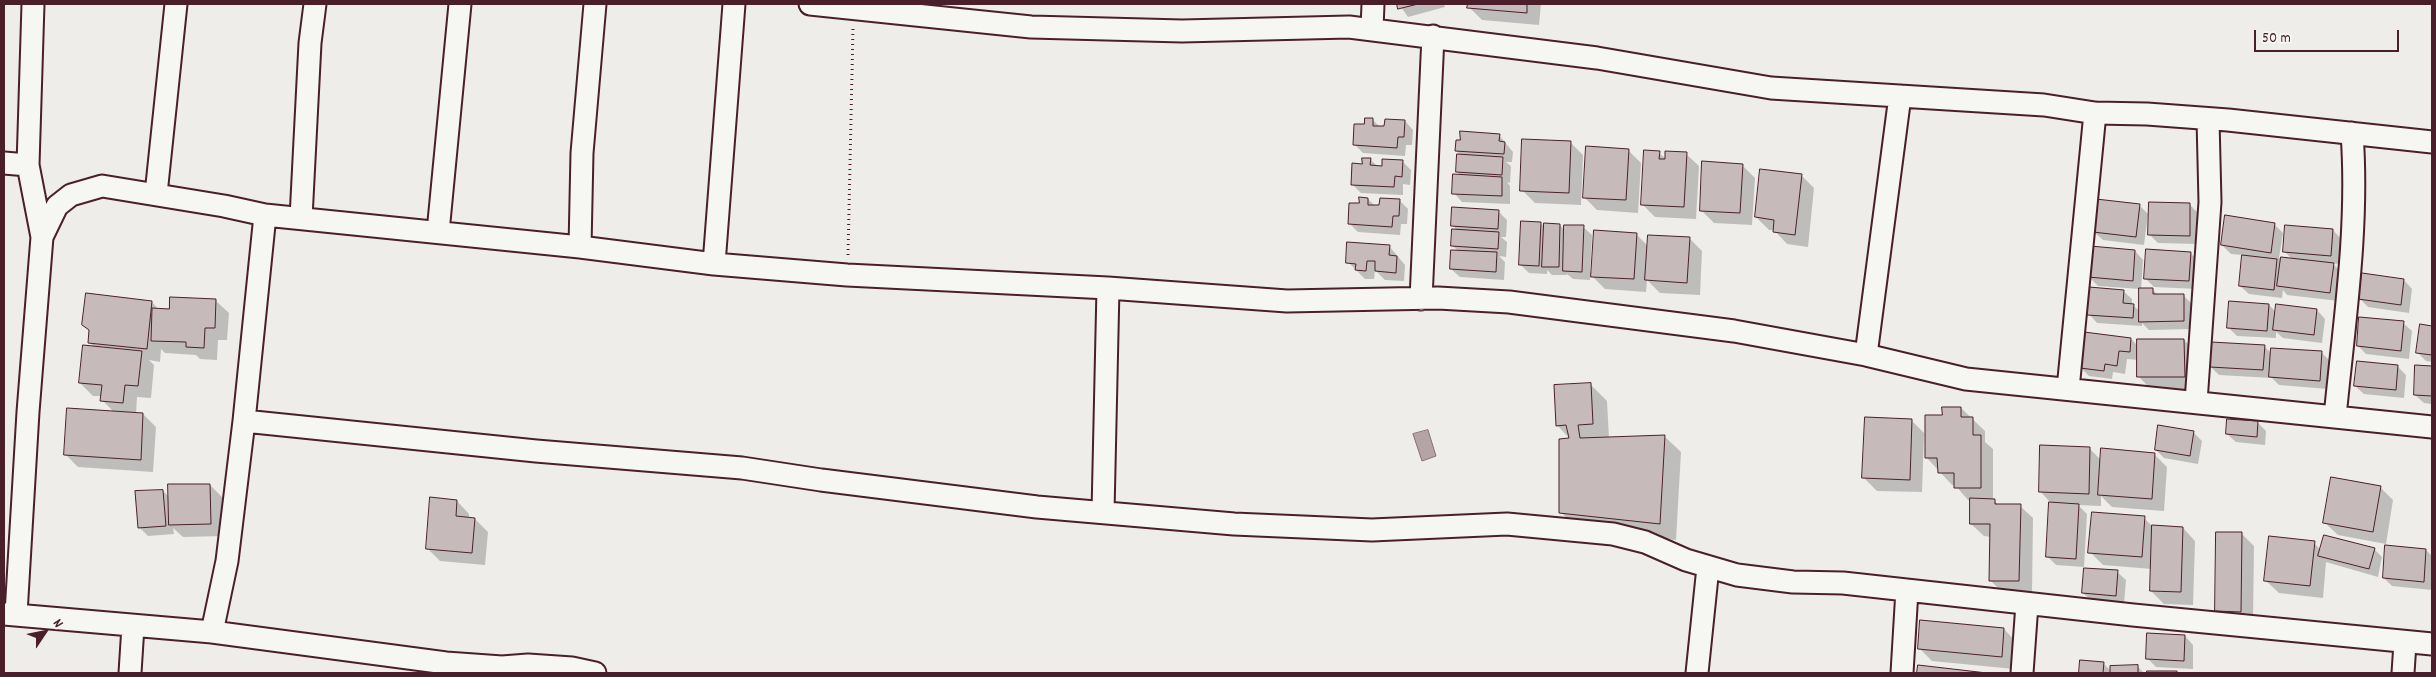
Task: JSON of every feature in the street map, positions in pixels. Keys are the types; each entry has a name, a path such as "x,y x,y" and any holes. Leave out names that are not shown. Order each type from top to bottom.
{"street":[{"path":"33,4 28,165 42,237 10,614 212,632 446,663 502,667 528,665 572,668 595,673"},
{"path":"156,194 176,4"},
{"path":"301,218 311,33 315,4"},
{"path":"438,232 460,4"},
{"path":"580,247 582,153 595,4"},
{"path":"714,264 734,4"},
{"path":"810,4 1041,27 1150,30 1349,27 1597,58 1772,88 2044,105 2095,113 2208,118 2432,142"},
{"path":"1372,29 1373,4"},
{"path":"1421,299 1433,36"},
{"path":"1866,355 1900,96"},
{"path":"2068,389 2095,113"},
{"path":"2196,402 2210,202 2208,118"},
{"path":"2335,417 2354,219 2355,179 2352,133"},
{"path":"4,163 28,165"},
{"path":"42,237 58,206 72,195 102,186 156,194 266,215 580,247 714,264 847,275 1108,288 1287,301 1421,299 1509,302 1734,331 1866,355 1966,379 2432,427"},
{"path":"212,632 226,562 244,422 266,215"},
{"path":"1103,512 1108,288"},
{"path":"244,422 536,451 742,468 830,482 1103,512 1234,524 1341,529 1421,529 1507,524 1613,534 1644,542 1708,567 1737,575 1793,582 1843,583 2027,604 2405,643 2432,644"},
{"path":"1697,673 1708,567"},
{"path":"1902,673 1907,590"},
{"path":"2022,673 2027,604"},
{"path":"130,673 133,626"},
{"path":"2403,673 2405,643"}],"path":[{"path":"847,275 853,8"}],"shaded area":[{"path":"1428,430 1436,456 1422,461 1413,434"}],"building":[{"path":"1397,4 1418,4 1398,9"},
{"path":"1468,4 1527,4 1527,13 1467,8"},
{"path":"1365,118 1373,118 1373,126 1384,126 1385,119 1405,120 1404,137 1398,137 1397,148 1353,145 1354,124 1364,124"},
{"path":"1460,131 1500,134 1499,141 1505,142 1504,154 1455,151 1456,140 1460,140"},
{"path":"1522,139 1571,141 1569,193 1520,191"},
{"path":"1586,146 1629,149 1626,200 1583,198"},
{"path":"1644,150 1660,151 1659,159 1665,159 1665,151 1687,152 1684,207 1641,205"},
{"path":"1457,154 1503,157 1502,175 1456,172"},
{"path":"1362,158 1371,158 1370,165 1382,166 1382,159 1403,160 1402,177 1395,176 1394,187 1351,185 1352,163 1362,164"},
{"path":"1702,161 1743,164 1740,213 1700,211"},
{"path":"1760,169 1802,174 1795,235 1773,232 1774,220 1755,217"},
{"path":"1453,174 1502,177 1502,196 1452,194"},
{"path":"1359,197 1368,198 1368,205 1379,205 1380,198 1400,199 1399,216 1393,216 1392,227 1348,224 1349,203 1359,203"},
{"path":"2096,199 2140,204 2136,237 2093,232"},
{"path":"2149,202 2190,203 2190,236 2148,235"},
{"path":"1452,207 1499,210 1498,229 1451,226"},
{"path":"2225,215 2275,223 2271,253 2221,245"},
{"path":"1521,221 1541,222 1539,266 1519,265"},
{"path":"1544,223 1560,224 1559,267 1542,267"},
{"path":"1564,225 1584,225 1582,272 1563,271"},
{"path":"2285,225 2333,229 2331,256 2283,252"},
{"path":"1452,229 1499,232 1498,249 1451,246"},
{"path":"1594,230 1637,233 1634,279 1591,277"},
{"path":"1648,235 1690,237 1687,283 1645,280"},
{"path":"1347,242 1390,245 1389,255 1397,256 1396,273 1375,271 1375,261 1367,261 1366,271 1355,270 1356,264 1346,263"},
{"path":"2090,246 2135,250 2133,281 2088,277"},
{"path":"2146,249 2191,252 2189,281 2144,279"},
{"path":"1451,250 1497,252 1496,272 1450,269"},
{"path":"2242,255 2277,259 2274,290 2239,286"},
{"path":"2281,257 2334,263 2330,293 2277,286"},
{"path":"2362,273 2404,279 2401,305 2358,299"},
{"path":"2089,287 2124,290 2123,303 2134,304 2133,318 2087,315"},
{"path":"2139,288 2153,288 2153,294 2184,294 2184,321 2139,322"},
{"path":"86,293 152,301 147,349 88,343 89,330 82,325"},
{"path":"170,297 216,299 215,328 205,328 204,348 186,347 186,342 151,341 152,308 169,309"},
{"path":"2229,301 2269,304 2267,331 2227,328"},
{"path":"2276,304 2317,309 2314,335 2273,330"},
{"path":"2359,317 2404,321 2401,351 2357,346"},
{"path":"2420,324 2432,326 2432,355 2416,353"},
{"path":"2084,332 2131,338 2130,352 2119,351 2117,366 2105,364 2104,371 2080,368"},
{"path":"2137,339 2184,339 2185,377 2137,377"},
{"path":"2211,342 2265,345 2263,370 2210,367"},
{"path":"83,345 142,351 138,386 125,385 123,403 100,401 102,385 79,383"},
{"path":"2271,348 2322,351 2320,381 2269,377"},
{"path":"2357,361 2398,365 2396,390 2354,386"},
{"path":"2415,365 2432,366 2432,396 2414,395"},
{"path":"1591,383 1593,424 1578,425 1580,438 1665,435 1660,524 1559,513 1559,439 1569,438 1566,425 1556,426 1554,385"},
{"path":"1942,407 1961,407 1961,417 1973,417 1973,435 1981,435 1981,488 1954,488 1954,473 1938,473 1937,458 1925,458 1925,415 1942,415"},
{"path":"67,408 143,413 141,460 64,455"},
{"path":"1865,417 1912,419 1910,480 1862,478"},
{"path":"2227,419 2258,421 2257,437 2226,434"},
{"path":"2158,425 2194,431 2190,456 2155,450"},
{"path":"2040,445 2090,447 2089,494 2039,492"},
{"path":"2101,448 2155,453 2152,499 2098,495"},
{"path":"2331,477 2381,486 2373,532 2323,523"},
{"path":"168,484 210,484 211,524 169,525"},
{"path":"163,490 166,526 138,528 135,491"},
{"path":"430,497 457,500 456,516 475,518 472,553 426,549"},
{"path":"1970,498 1995,499 1995,504 2021,504 2019,581 1989,581 1990,524 1970,524"},
{"path":"2049,502 2079,504 2076,559 2046,557"},
{"path":"2092,512 2145,516 2142,557 2088,553"},
{"path":"2152,525 2183,527 2181,592 2150,591"},
{"path":"2216,532 2242,532 2241,612 2215,611"},
{"path":"2324,535 2375,548 2369,569 2318,556"},
{"path":"2269,536 2315,541 2310,586 2264,581"},
{"path":"2385,545 2426,549 2424,582 2383,578"},
{"path":"2084,568 2118,570 2116,596 2082,593"},
{"path":"1920,620 2004,628 2002,657 1918,649"},
{"path":"2147,633 2185,635 2184,661 2146,659"},
{"path":"2080,660 2104,662 2103,673 2079,673"},
{"path":"1918,665 1987,673 1917,673"},
{"path":"2138,665 2138,673 2110,673 2110,666"},
{"path":"2147,671 2177,671 2177,673 2147,673"}]}
